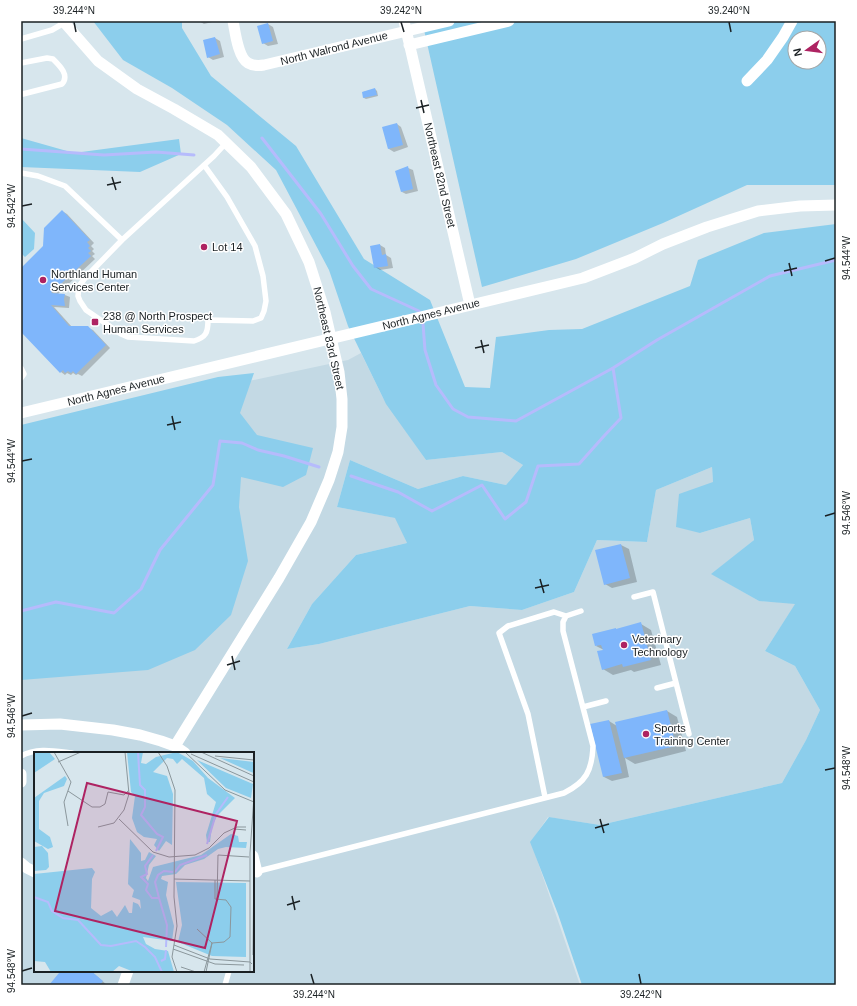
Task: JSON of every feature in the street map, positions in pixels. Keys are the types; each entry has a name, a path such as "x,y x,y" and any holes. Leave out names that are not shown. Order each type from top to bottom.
{"street":[{"name":"North Walrond Avenue","path":"233,21 239,47 244,60 248,64 256,66 405,26 449,21"},
{"path":"409,45 509,21"},
{"path":"747,81 767,60 784,37 792,21"},
{"name":"Northeast 83rd Street","path":"64,22 98,60 137,90 174,109 218,135 251,167 286,214 310,262 325,312 339,372 342,399 342,426 338,452 329,480 310,522 279,578 175,746"},
{"name":"Northeast 82nd Street","path":"405,26 470,305"},
{"name":"North Agnes Avenue","path":"21,413 583,278 635,258 663,244 707,227 758,211 800,206 836,205"},
{"path":"21,724 60,724 113,730 140,735 175,746 184,752"},
{"path":"21,774 21,782"},
{"path":"21,863 34,872"},
{"path":"123,985 128,972"}],"lane":[{"path":"21,39 52,30 64,22"},
{"path":"21,63 53,58 61,68 65,76 65,81 62,84 23,94 21,93"},
{"path":"204,166 228,197 255,246 263,276 266,301 261,318 253,321 208,320 208,329 205,335 201,339 194,341 128,337 121,334 86,310 78,296 79,286 122,240 204,166 226,143"},
{"path":"21,173 38,176 65,186 122,240"},
{"path":"21,368 24,374 21,378"},
{"path":"634,597 653,592 689,734"},
{"path":"545,798 528,714 499,634 508,626 554,612 566,616 581,611"},
{"path":"255,872 564,793 574,788 582,781 589,771 593,759 593,746 564,631 563,622 566,616"},
{"path":"657,688 676,682"},
{"path":"583,707 606,701"},
{"path":"21,756 27,752 39,750 64,752"},
{"path":"225,985 229,972"}],"shaded area":[{"path":"93,21 182,21 182,28 211,76 296,146 364,259 430,300 465,387 490,388 496,337 549,330 582,329 690,286 698,260 764,233 836,224 836,985 582,985 558,914 530,842 549,817 600,825 782,783 806,740 820,710 795,666 765,651 795,604 759,601 711,574 754,540 750,518 700,533 676,527 679,494 713,482 712,467 656,490 647,542 597,540 574,592 522,610 470,606 319,644 287,649 312,604 356,555 407,543 395,518 337,507 350,460 418,489 463,476 506,485 523,465 502,452 426,460 386,404 348,326 329,270 276,170 227,125 172,88 123,60"},
{"path":"422,21 836,21 836,185 747,185 663,223 576,259 482,287"},
{"path":"21,138 74,153 179,139 181,154 140,172 21,167"},
{"path":"21,218 35,233 34,249 25,257 21,253"},
{"path":"361,353 383,398 426,460 502,452 523,465 506,485 463,476 418,489 350,460 337,507 396,518 407,543 356,555 312,604 287,649 319,644 470,606 522,610 574,592 597,540 647,542 656,490 712,467 713,482 700,533 750,518 754,540 712,574 759,601 796,603 765,651 795,666 820,710 806,740 782,783 600,825 548,817 531,842 580,985 21,985 21,442 244,382 348,360"},
{"path":"254,373 240,413 257,435 313,448 306,475 283,487 241,477 239,507 248,561 231,615 195,650 148,670 21,680 21,425 218,377"}],"building":[{"path":"268,23 273,41 262,44 257,26"},
{"path":"215,37 220,54 207,58 203,40"},
{"path":"375,88 377,95 363,98 362,92"},
{"path":"397,123 403,145 388,149 382,127"},
{"path":"408,166 413,189 401,192 395,171"},
{"name":"Northland Human Services Center","path":"62,210 90,240 87,242 90,246 88,248 91,251 88,253 91,256 51,293 65,294 65,306 51,305 69,326 88,326 106,345 76,374 73,371 71,373 68,371 65,373 63,370 60,373 21,332 21,268 43,246 44,228"},
{"path":"380,244 382,255 386,254 388,266 374,268 370,246"},
{"path":"621,544 630,578 604,585 595,550"},
{"name":"Veterinary Technology","path":"641,622 651,660 623,667 622,664 602,670 597,651 603,650 601,645 595,646 592,634"},
{"name":"Sports Training Center","path":"667,710 676,746 624,758 615,722"},
{"path":"609,720 622,773 603,777 590,724"},
{"path":"58,972 92,972 103,981 100,985 49,985 59,973"}],"waterway":[{"path":"262,138 321,214 353,266 371,289 419,311"},
{"path":"21,149 104,155 156,152 194,155"},
{"path":"351,476 398,492 432,511 482,485 505,519 526,502 538,466 579,464 621,418 613,368 657,340 770,276 836,260"},
{"path":"423,324 425,350 436,385 453,409 468,417 516,421 613,368"},
{"path":"21,611 56,602 114,613 141,589 160,550 213,485 220,441 242,443 258,450 284,456 319,467"}],"place":[{"name":"Lot 14","path":"204,247"},
{"name":"Northland Human Services Center","path":"43,280"},
{"name":"238 @ North Prospect Human Services","path":"95,322"},
{"name":"Veterinary Technology","path":"624,645"},
{"name":"Sports Training Center","path":"646,734"}]}
